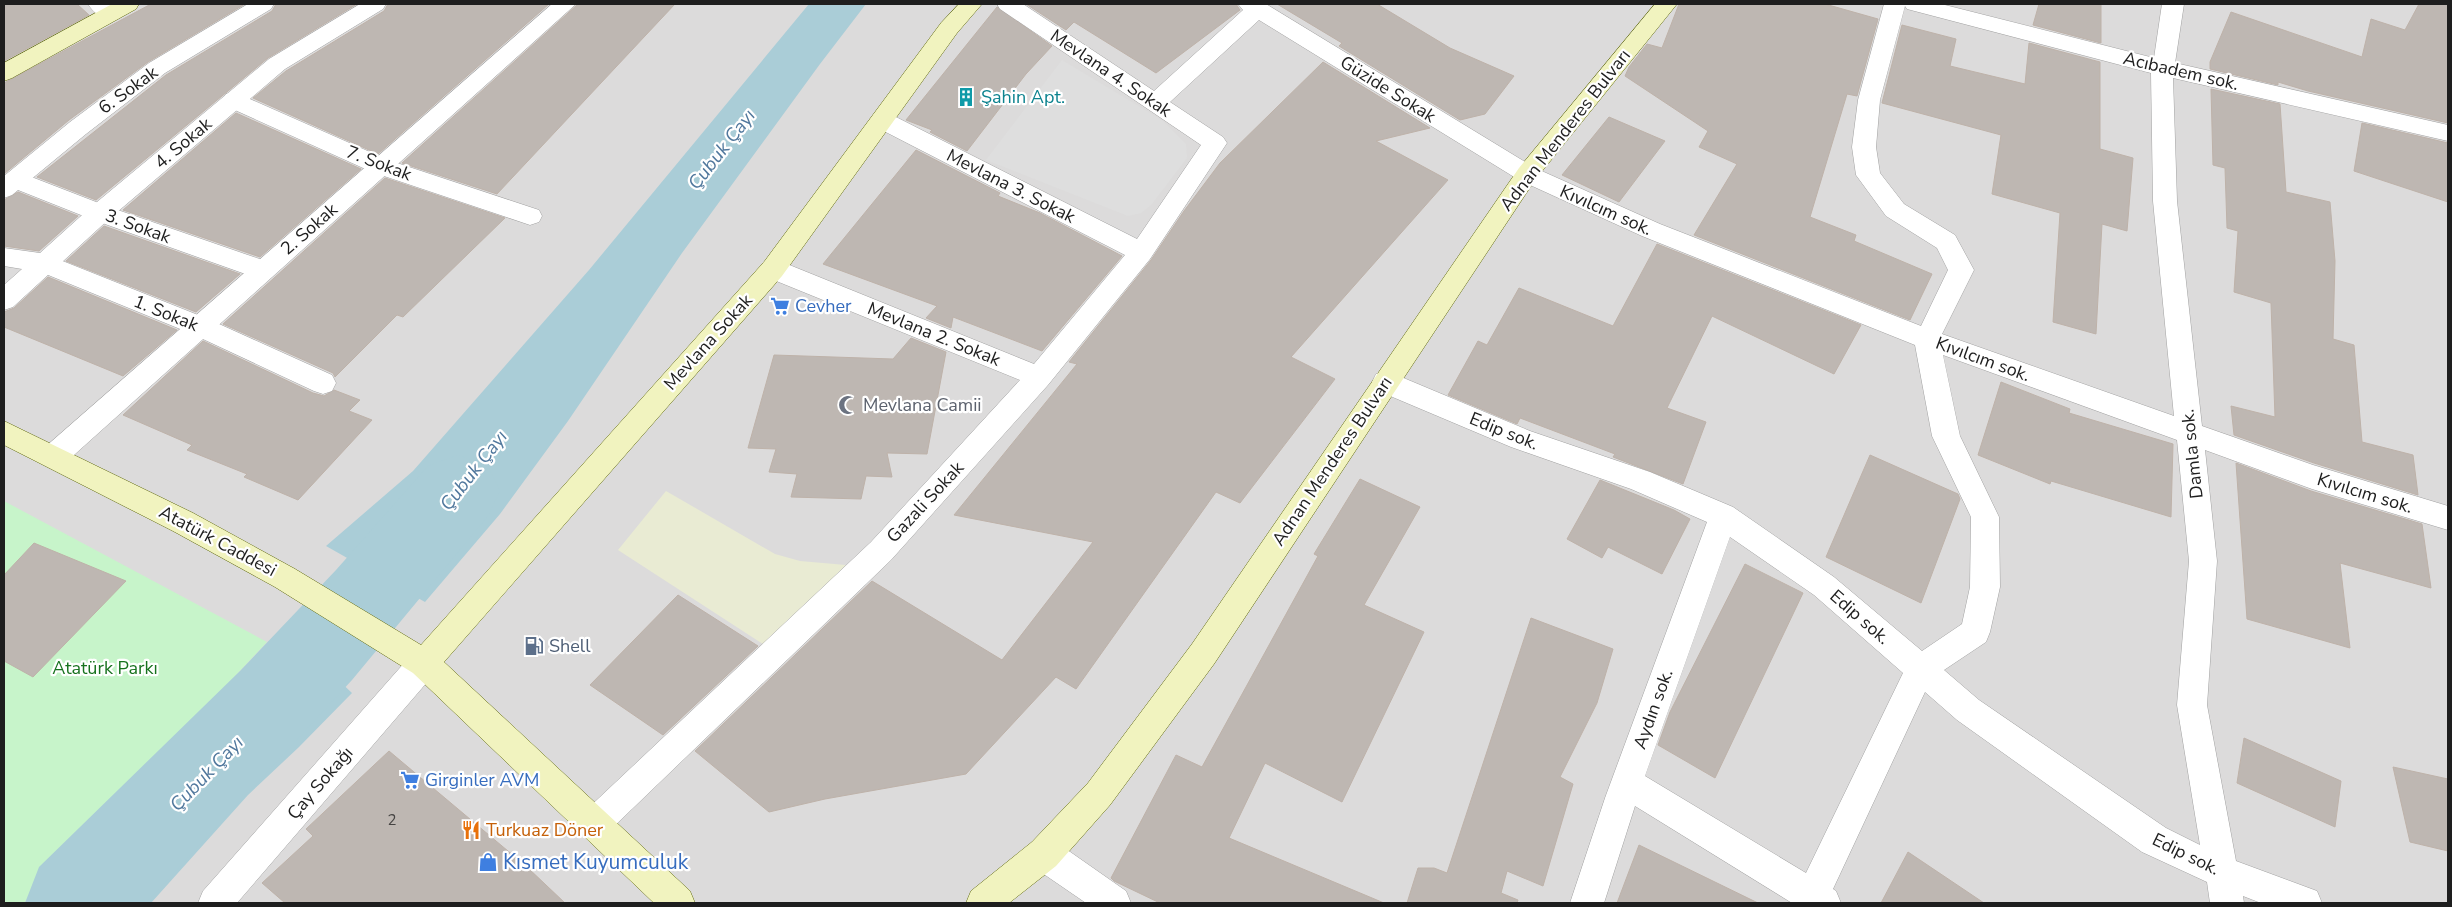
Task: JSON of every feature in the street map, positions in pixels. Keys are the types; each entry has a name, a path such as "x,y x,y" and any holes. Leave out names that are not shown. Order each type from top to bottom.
{"main road":[{"name":"Mevlana Sokak","path":"424,663 773,269 950,28 971,4"},
{"name":"Adnan Menderes Bulvarı","path":"983,903 1044,854 1099,794 1203,654 1527,174 1666,4"},
{"path":"4,73 112,7"},
{"name":"Atatürk Caddesi","path":"4,432 183,522 285,578 424,663 678,903"}],"street":[{"name":"6. Sokak","path":"10,185 78,128 157,68 263,4"},
{"name":"4. Sokak","path":"4,300 100,213 278,64 375,4"},
{"name":"2. Sokak","path":"54,456 262,270 565,4"},
{"name":"Mevlana 4. Sokak","path":"1008,4 1216,143"},
{"path":"1627,783 1815,900 1920,669 1976,632 1985,587 1985,517 1946,436 1927,339 1961,270 1946,242 1895,210 1868,175 1864,147 1869,100 1895,4"},
{"name":"Acıbadem sok.","path":"1915,4 2163,68 2448,133"},
{"name":"Damla sok.","path":"2173,4 2161,82 2165,201 2203,561 2192,705 2227,903"},
{"path":"1155,103 1254,6"},
{"name":"Güzide Sokak","path":"1254,6 1527,174"},
{"name":"7. Sokak","path":"234,100 380,166 530,216"},
{"name":"Mevlana 3. Sokak","path":"882,120 1140,252"},
{"name":"Gazali Sokak","path":"594,824 881,550 1039,377 1140,252 1216,143"},
{"name":"Kıvılcım sok.","path":"1527,174 1651,230 1927,339 2312,477 2448,518"},
{"name":"3. Sokak","path":"10,185 100,213 262,270"},
{"name":"1. Sokak","path":"4,257 45,264 199,326 323,383"},
{"name":"Mevlana 2. Sokak","path":"773,269 1039,377"},
{"name":"Edip sok.","path":"1385,382 1521,440 1640,480 1723,516 1824,586 1968,710 2154,840 2222,872 2305,903"},
{"name":"Aydın sok.","path":"1587,903 1627,783 1723,516"},
{"name":"Çay Sokağı","path":"215,903 424,663"},
{"path":"1044,854 1114,903"}],"shaded area":[{"path":"4,4 2448,4 2448,903 4,903"},
{"path":"1062,60 1162,120 1186,144 1187,158 1151,205 1141,213 1128,216 986,160"}],"green space":[{"path":"666,491 775,554 800,561 846,565 769,648 618,550"},
{"name":"Atatürk Parkı","path":"4,501 267,642 24,903 4,903"}],"water":[{"path":"809,4 866,4 682,253 568,421 500,514 425,602 326,546 413,471 589,270"},
{"path":"275,647 332,674 352,693 248,795 151,903 38,903"}],"building":[{"path":"4,4 77,4 89,15 4,61"},
{"path":"151,4 245,4 148,62 69,120 4,174 4,83"},
{"path":"276,4 357,4 268,58 96,200 37,177 166,75 272,11"},
{"path":"388,4 549,4 378,154 253,98 286,71 384,11"},
{"path":"578,4 675,4 497,194 402,163"},
{"path":"1026,4 1236,4 1240,10 1156,73 1074,22 1066,30"},
{"path":"1277,4 1377,4 1450,48 1514,76 1485,114 1460,120 1339,46 1342,43"},
{"path":"1679,4 1825,4 1878,19 1857,96 1847,94 1810,217 1856,235 1854,241 1932,274 1910,320 1694,235 1737,164 1699,147 1708,131 1625,76 1629,67 1647,44 1662,48"},
{"path":"2039,4 2101,4 2101,43 2033,25"},
{"path":"2419,4 2448,4 2448,123 2308,91 2278,82 2278,85 2210,69 2210,62 2231,12 2362,57 2371,19 2405,30"},
{"name":"Şahin Apt.","path":"997,7 1052,46 1026,74 967,151 930,132 932,130 906,120"},
{"path":"1902,25 1956,39 1950,66 2025,84 2029,43 2100,62 2100,149 2133,158 2127,231 2102,224 2096,334 2053,322 2060,213 1992,194 2001,135 1882,103"},
{"path":"1323,62 1430,128 1376,141 1448,180 1291,357 1335,379 1240,503 1216,492 1076,689 1056,677 966,774 825,799 769,812 695,751 872,581 1002,660 1093,542 954,515 1077,364 1069,362 1151,260 1184,211 1220,163"},
{"path":"2211,89 2280,104 2286,192 2330,202 2335,261 2333,339 2354,345 2362,442 2413,455 2418,495 2314,463 2234,435 2231,406 2275,417 2271,303 2234,292 2238,231 2227,228 2225,168 2213,165"},
{"path":"236,113 361,169 260,257 123,210"},
{"path":"1609,117 1665,141 1619,202 1562,175"},
{"path":"2362,123 2448,143 2448,202 2354,171"},
{"path":"916,150 1000,193 998,196 1040,213 1122,256 1042,351 953,317 951,328 926,318 937,306 823,264"},
{"path":"385,178 505,218 403,317 397,315 335,377 333,373 223,324"},
{"path":"18,192 78,216 39,251 4,246 4,200"},
{"path":"104,226 240,274 196,312 66,261"},
{"path":"1657,244 1861,325 1834,374 1712,316 1667,408 1706,422 1683,484 1613,457 1615,454 1520,418 1517,424 1448,395 1478,341 1487,345 1519,288 1613,326"},
{"path":"48,277 177,330 123,376 4,327 4,312 14,308"},
{"name":"Mevlana Camii","path":"911,338 946,352 927,454 887,453 892,477 866,476 861,499 791,497 797,474 769,472 776,449 748,448 774,355 893,359"},
{"path":"203,341 313,393 324,396 334,390 360,400 349,411 372,420 298,500 244,477 247,474 187,450 192,445 123,415"},
{"path":"2001,382 2070,409 2069,413 2173,444 2171,517 2051,481 2050,484 1978,455"},
{"path":"1870,455 1958,494 1960,499 1921,603 1826,557"},
{"path":"2236,463 2311,491 2422,524 2431,588 2340,563 2350,648 2247,619"},
{"path":"1360,479 1420,507 1364,605 1424,632 1342,802 1265,763 1229,838 1384,903 1160,903 1114,881 1111,878 1176,755 1202,767 1318,556 1314,554"},
{"path":"1600,480 1674,510 1690,519 1662,574 1608,547 1602,558 1567,539"},
{"path":"34,543 126,581 33,677 4,661 4,575"},
{"path":"1745,564 1803,593 1715,778 1658,745 1670,712"},
{"path":"678,595 758,646 663,735 590,685"},
{"path":"1531,618 1613,649 1597,703 1560,777 1573,784 1543,886 1507,871 1501,893 1518,900 1517,903 1407,903 1418,868 1434,868 1447,873"},
{"path":"2244,738 2341,781 2335,827 2237,783"},
{"path":"389,751 527,867 565,903 285,903 262,883 313,836 306,829"},
{"path":"2393,767 2448,779 2448,851 2410,842"},
{"path":"1639,845 1758,903 1617,903"},
{"path":"1908,852 1984,903 1881,903"}],"waterway":[{"name":"Çubuk Çayı","path":"75,903 224,753 320,651 458,491"}],"place":[{"name":"Şahin Apt.","path":"966,97"},
{"name":"Cevher","path":"780,306"},
{"name":"Mevlana Camii","path":"848,405"},
{"name":"Shell","path":"534,646"},
{"name":"Girginler AVM","path":"410,780"},
{"name":"Turkuaz Döner","path":"471,830"},
{"name":"Kısmet Kuyumculuk","path":"488,862"}]}
